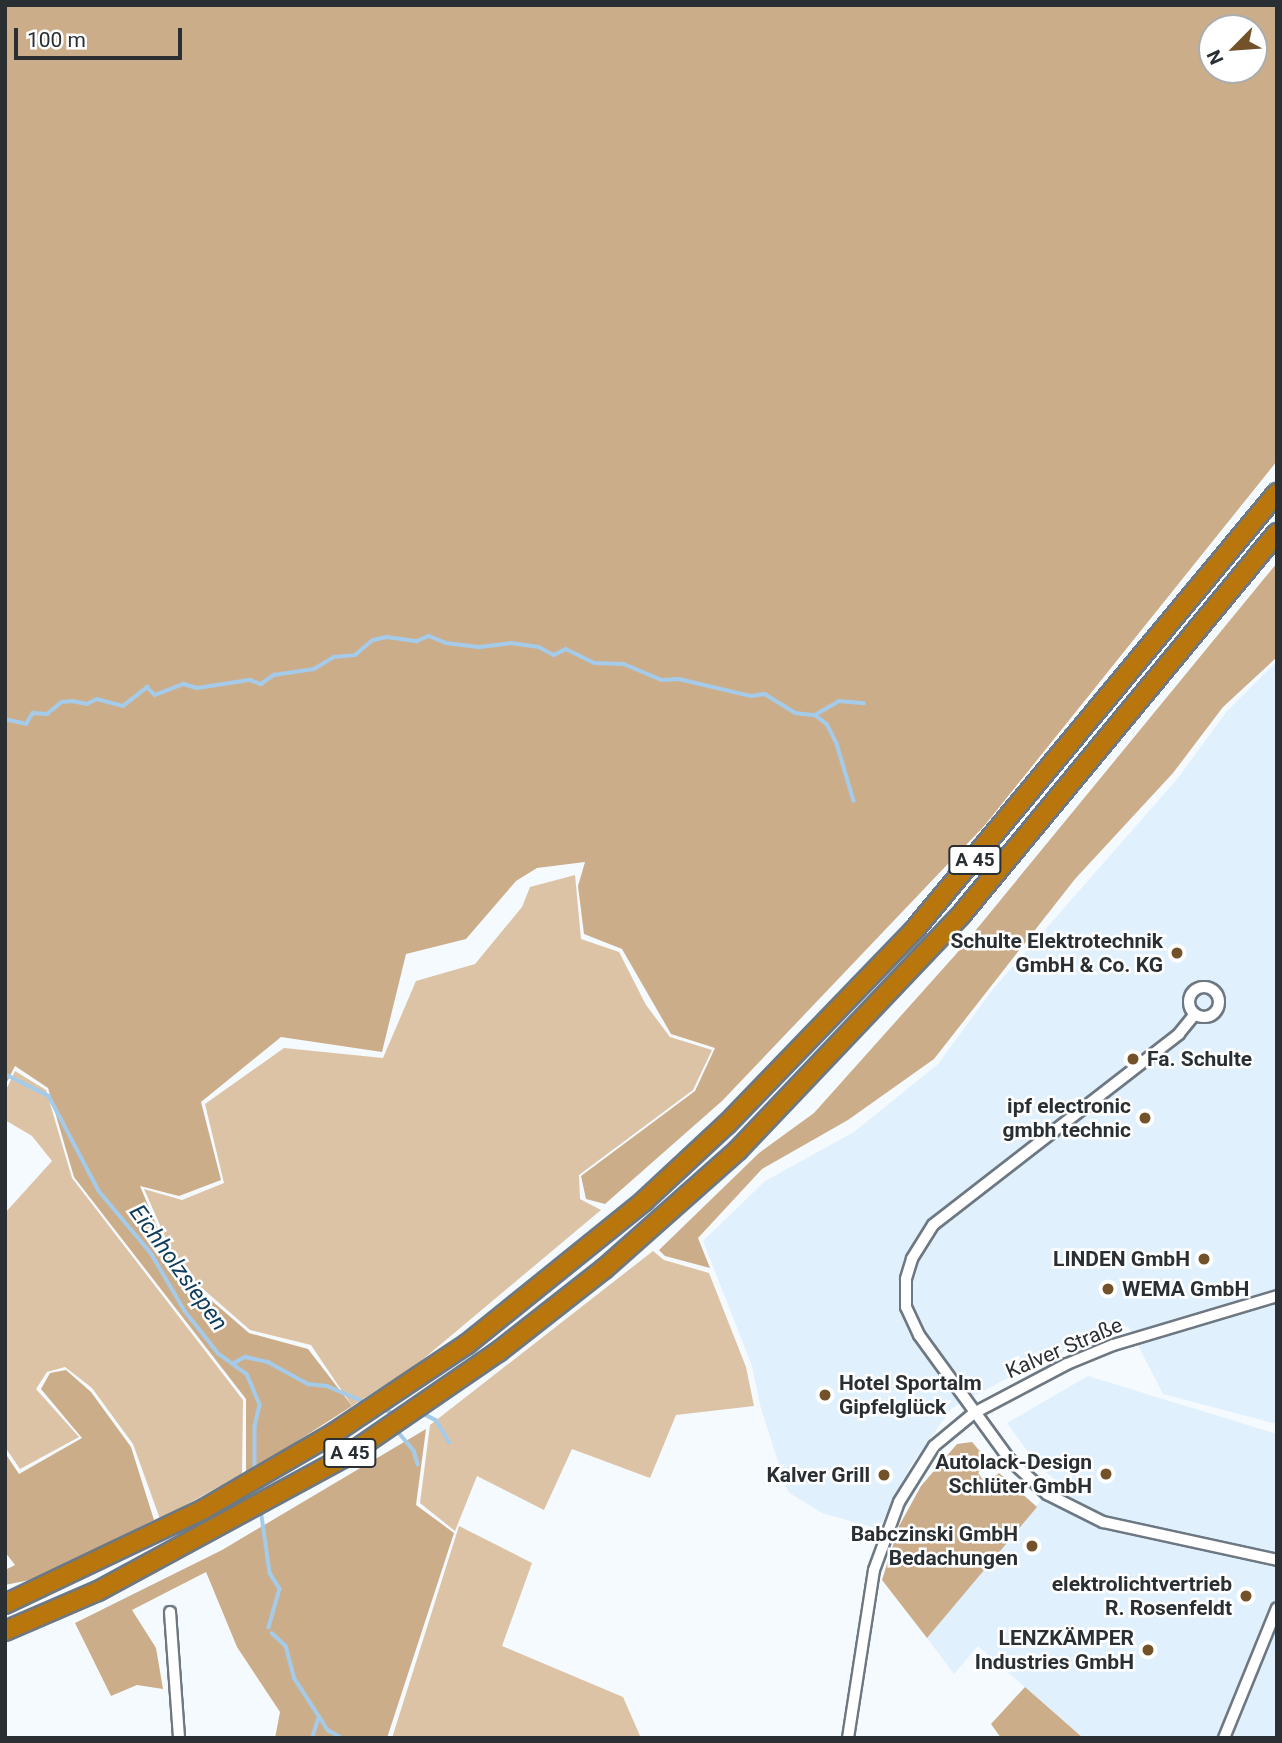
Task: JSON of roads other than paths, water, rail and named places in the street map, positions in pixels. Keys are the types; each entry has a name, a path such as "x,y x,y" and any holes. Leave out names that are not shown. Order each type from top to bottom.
{"highway":[{"name":"A 45","path":"5,1604 204,1509 334,1433 467,1344 644,1201 776,1076 915,929 1277,493"},
{"name":"A 45","path":"5,1631 120,1579 345,1457 498,1352 660,1220 848,1038 961,915 1277,533"}],"street":[{"path":"1195,1014 1179,1034 933,1225 917,1247 906,1279 906,1307 919,1335 974,1413 1029,1479 1056,1500 1085,1514 1141,1531 1277,1560"},
{"name":"Kalver Straße","path":"849,1738 874,1570 890,1522 922,1461 974,1413 1025,1383 1092,1353 1277,1296"},
{"path":"1224,1738 1277,1608"},
{"path":"170,1612 179,1738"}],"waterway":[{"path":"5,719 26,724 33,713 47,714 62,702 87,704 97,699 123,706 147,687 155,695 184,684 197,688 250,680 261,684 274,675 314,669 334,657 355,655 373,640 387,637 417,641 429,636 446,643 480,647 511,643 539,647 554,655 566,649 595,663 624,664 662,680 679,679 751,696 765,694 795,713 815,715 827,724 837,744 854,801"},
{"path":"815,715 839,701 864,703"},
{"name":"Eichholzsiepen","path":"5,1074 49,1096 99,1191 151,1253 185,1311 219,1354 247,1374 260,1405 255,1426 255,1473"},
{"path":"234,1363 245,1357 268,1362 308,1384 327,1386 367,1403"},
{"path":"380,1408 396,1414"},
{"path":"420,1412 436,1420 449,1442"},
{"path":"395,1428 414,1451 418,1464"},
{"name":"Eichholzsiepen","path":"261,1509 270,1573 280,1589 269,1627"},
{"name":"Eichholzsiepen","path":"272,1633 286,1646 295,1679 328,1730 342,1738"},
{"path":"312,1738 319,1717"}],"place":[{"name":"Schulte Elektrotechnik GmbH & Co. KG","path":"1177,953"},
{"name":"Fa. Schulte","path":"1133,1059"},
{"name":"ipf electronic gmbh technic","path":"1145,1118"},
{"name":"LINDEN GmbH","path":"1204,1259"},
{"name":"WEMA GmbH","path":"1108,1289"},
{"name":"Hotel Sportalm Gipfelglück","path":"825,1395"},
{"name":"Autolack-Design Schlüter GmbH","path":"1106,1474"},
{"name":"Kalver Grill","path":"884,1475"},
{"name":"Babczinski GmbH Bedachungen","path":"1032,1546"},
{"name":"elektrolichtvertrieb R. Rosenfeldt","path":"1246,1596"},
{"name":"LENZKÄMPER Industries GmbH","path":"1148,1650"}]}
